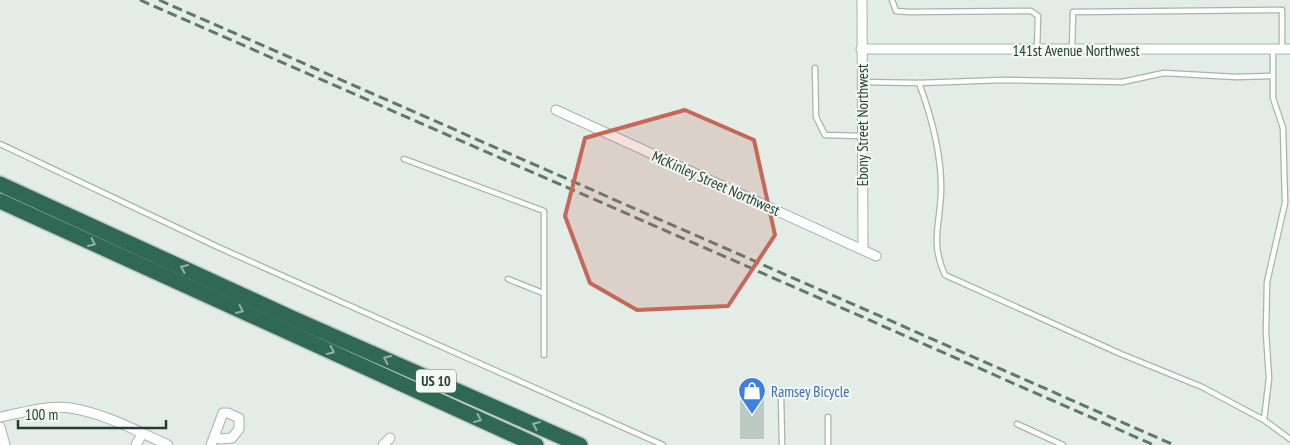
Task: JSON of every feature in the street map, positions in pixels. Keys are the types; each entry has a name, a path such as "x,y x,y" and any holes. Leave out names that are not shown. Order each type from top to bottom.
{"highway":[{"path":"0,179 26,196"},
{"name":"US 10","path":"0,184 292,318 580,445"},
{"name":"US 10","path":"0,201 536,445"},
{"path":"0,207 71,234"}],"street":[{"name":"Ebony Street Northwest","path":"862,0 863,249"},
{"name":"141st Avenue Northwest","path":"861,49 1286,49"},
{"name":"McKinley Street Northwest","path":"556,110 876,256"},
{"path":"0,417 45,409 68,408 93,414 168,445"},
{"path":"0,426 5,445"},
{"path":"136,445 142,434"}],"lane":[{"path":"892,0 896,10 908,12 1031,10 1038,16 1037,50"},
{"path":"1072,50 1073,12 1272,10 1282,10 1286,49"},
{"path":"1264,420 1269,378 1266,333 1267,282 1285,203 1283,128 1273,98 1271,76 1273,49"},
{"path":"815,68 816,117 825,135 862,136"},
{"path":"862,82 919,83 1003,80 1122,82 1164,73 1236,77 1271,76"},
{"path":"919,83 933,121 941,192 936,229 937,259 945,275 1121,354 1202,387 1264,420 1290,439"},
{"path":"0,144 220,248 663,445"},
{"path":"404,160 544,211 544,355"},
{"path":"508,279 544,293"},
{"path":"781,396 782,445"},
{"path":"828,417 828,445"},
{"path":"1017,424 1063,445"}],"highlighted area":[{"path":"685,110 754,140 775,235 728,306 637,310 590,283 565,216 585,138"}],"building":[{"name":"Ramsey Bicycle","path":"740,391 764,391 764,439 740,439"}],"railway":[{"path":"140,0 1154,445"},
{"path":"159,0 1174,445"}],"place":[{"name":"Ramsey Bicycle","path":"752,415"}]}
